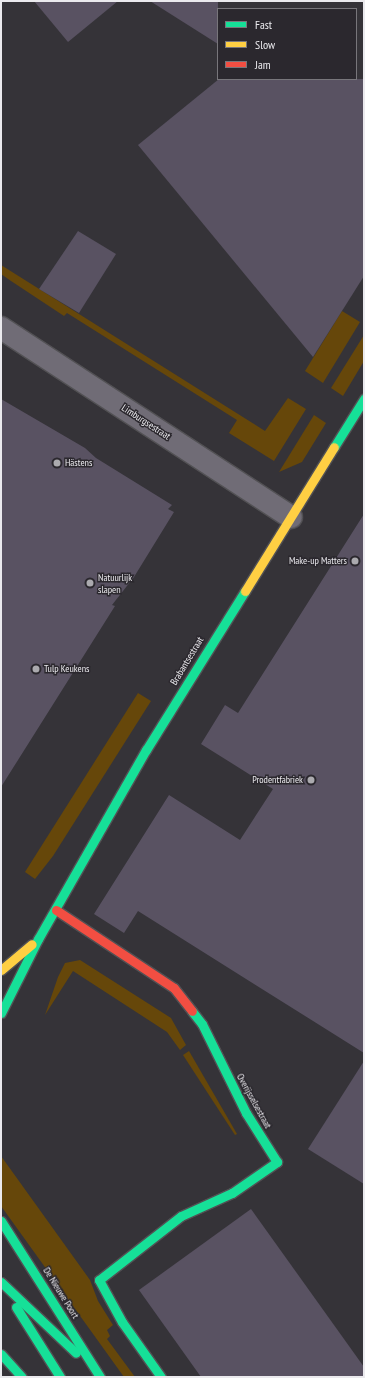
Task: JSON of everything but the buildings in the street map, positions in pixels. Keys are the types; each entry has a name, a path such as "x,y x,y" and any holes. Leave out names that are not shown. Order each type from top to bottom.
{"street":[{"name":"Limburgsestraat","path":"1,328 291,517"},
{"name":"Brabantsestraat","path":"1,1013 38,939 56,910 146,750 364,399"},
{"name":"Overijsselsestraat","path":"56,910 174,988 202,1024 246,1113 277,1162 232,1193 181,1216 99,1280 122,1322 161,1377"},
{"name":"Brabantsestraat","path":"1,970 38,939"},
{"name":"De Nieuwe Poort","path":"1,1221 100,1376"},
{"path":"1,1282 100,1376"},
{"path":"1,1282 60,1377"},
{"path":"1,1354 22,1377"}],"shaded area":[{"path":"1,265 265,431 288,398 306,409 274,461 229,433 237,420 67,313 64,316 1,274"},
{"path":"342,311 360,322 323,383 305,371"},
{"path":"364,335 364,361 343,396 331,388"},
{"path":"314,415 326,423 302,462 279,472"},
{"path":"138,693 151,701 53,856 35,879 25,872"},
{"path":"80,960 171,1018 186,1045 180,1050 167,1032 73,971 45,1015 58,977 65,963"},
{"path":"189,1051 237,1134 235,1135 183,1055"},
{"path":"1,1156 90,1280 98,1301 113,1325 107,1330 110,1336 107,1339 135,1377 124,1377 1,1206"}],"traffic: fast":[{"path":"334,447 364,399"},
{"path":"1,1013 38,939 146,750 245,591"},
{"path":"161,1377 122,1322 99,1280 181,1216 232,1193 277,1162 246,1113 202,1024 192,1011"},
{"path":"1,1221 100,1377"},
{"path":"1,1282 76,1353"},
{"path":"16,1307 60,1377"},
{"path":"1,1354 22,1377"}],"traffic: slow":[{"path":"245,591 334,447"},
{"path":"1,970 32,944"}],"traffic: jam":[{"path":"56,910 174,988 192,1011"}],"place":[{"name":"Hästens","path":"57,463"},
{"name":"Make-up Matters","path":"355,561"},
{"name":"Natuurlijk slapen","path":"90,583"},
{"name":"Tulp Keukens","path":"36,669"},
{"name":"Prodentfabriek","path":"311,780"}]}
